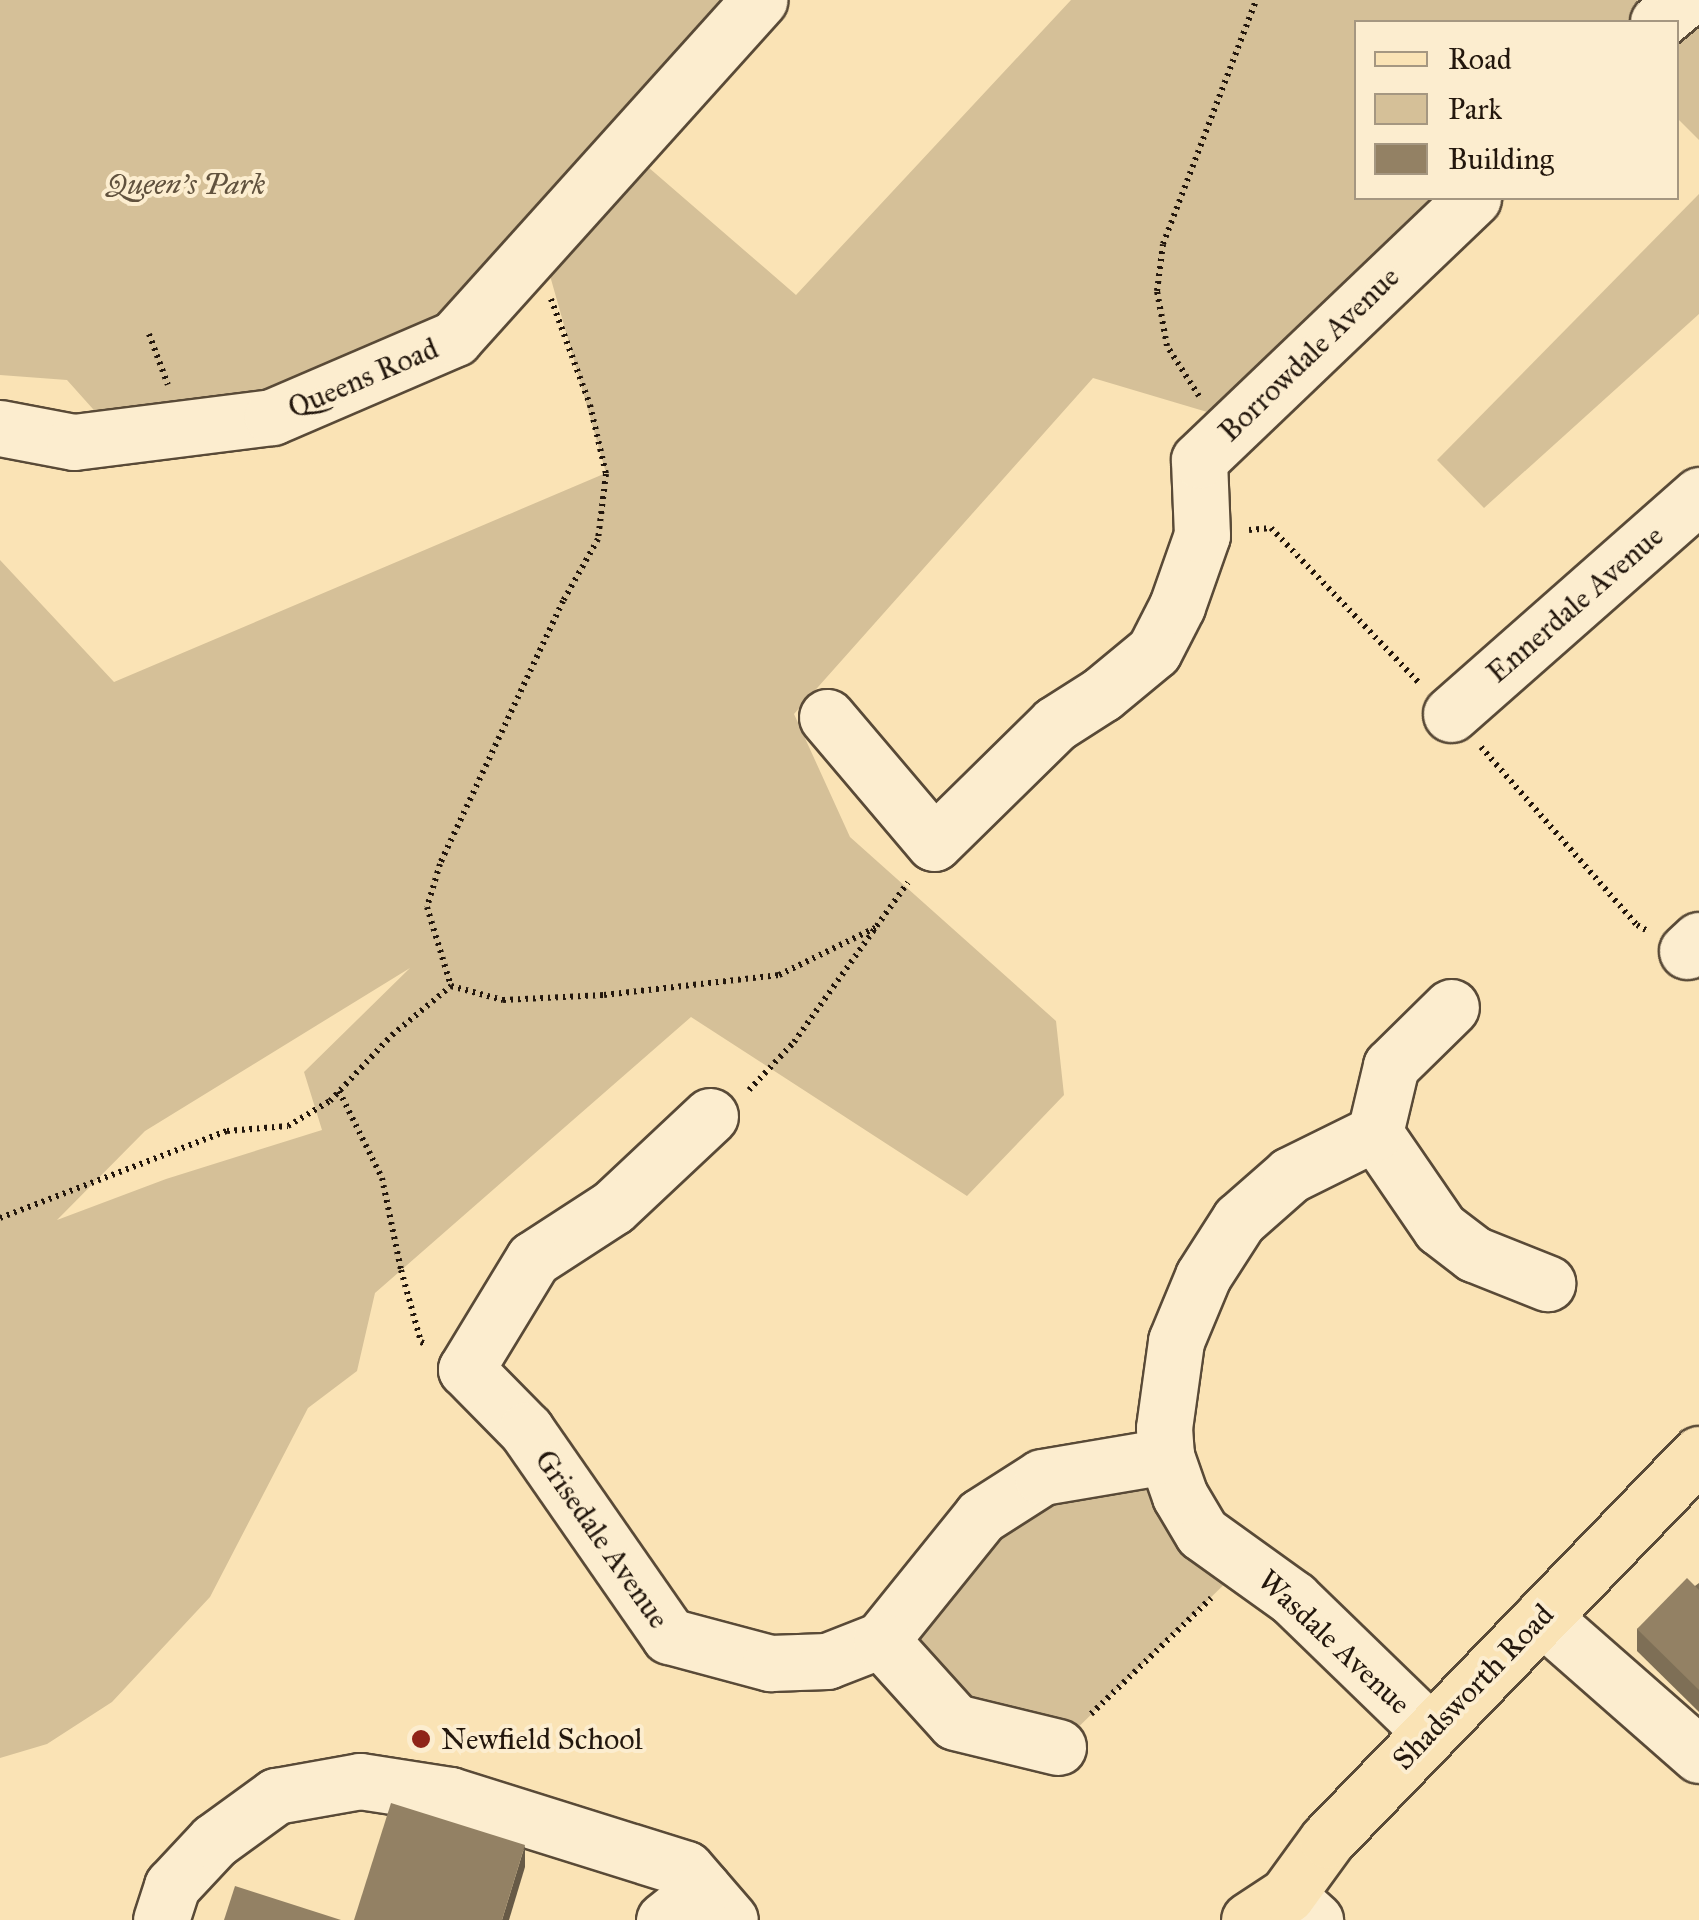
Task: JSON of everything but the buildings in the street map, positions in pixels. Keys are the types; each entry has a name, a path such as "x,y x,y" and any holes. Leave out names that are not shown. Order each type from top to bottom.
{"main road":[{"name":"Shadsworth Road","path":"1284,1912 1327,1840 1699,1454"}],"street":[{"name":"Queens Road","path":"0,428 74,442 272,417 456,338 758,0"},
{"path":"1660,20 1684,0"},
{"name":"Borrowdale Avenue","path":"934,843 1055,724 1154,651 1177,606 1202,535 1200,460 1471,200"},
{"name":"Ennerdale Avenue","path":"1451,714 1699,495"},
{"path":"827,717 934,843"},
{"path":"1452,1007 1391,1066 1374,1133 1440,1228 1474,1254 1547,1284"},
{"path":"466,1369 533,1259 612,1206 710,1116"},
{"name":"Wasdale Avenue","path":"1374,1133 1290,1175 1239,1220 1212,1262 1176,1341 1164,1428 1166,1456 1180,1496 1202,1534 1294,1599 1430,1731"},
{"name":"Grisedale Avenue","path":"466,1369 526,1430 669,1636 770,1663 827,1661 881,1640 981,1516 1042,1476 1166,1456"},
{"path":"1542,1617 1699,1754"},
{"path":"881,1640 955,1722 1058,1746"},
{"path":"160,1920 172,1886 182,1875 214,1841 276,1796 360,1782 450,1795 686,1869 699,1910"}],"path":[{"path":"1224,435 1167,346 1158,290 1163,244 1256,0"},
{"path":"451,986 426,906 448,846 563,601 598,539 606,474 590,404 546,283 541,243"},
{"path":"710,1116 744,1097 794,1042 934,843"},
{"path":"451,986 503,1000 604,995 778,975 877,927"},
{"path":"0,1218 226,1132 288,1126 340,1090 392,1035 451,986"},
{"path":"340,1090 382,1178 421,1342 466,1369"},
{"path":"1058,1746 1246,1563"}],"green space":[{"name":"Queen's Park","path":"0,0 759,0 626,148 796,295 1071,0 1699,0 1699,140 1679,120 1679,20 1354,20 1354,200 1505,200 1271,431 1093,378 794,714 850,837 1056,1021 1064,1095 967,1196 691,1017 375,1293 357,1371 308,1408 210,1597 112,1702 47,1744 0,1758 0,560 114,682 606,473 541,244 455,338 118,437 67,380 0,375","holes":["410,968 304,1072 322,1130 166,1179 57,1220 145,1131"]},
{"path":"1699,194 1699,314 1484,508 1437,460"},
{"path":"1166,1456 1246,1563 1058,1747 955,1722 881,1640 970,1529"}],"place":[{"name":"Newfield School","path":"421,1739"}]}
